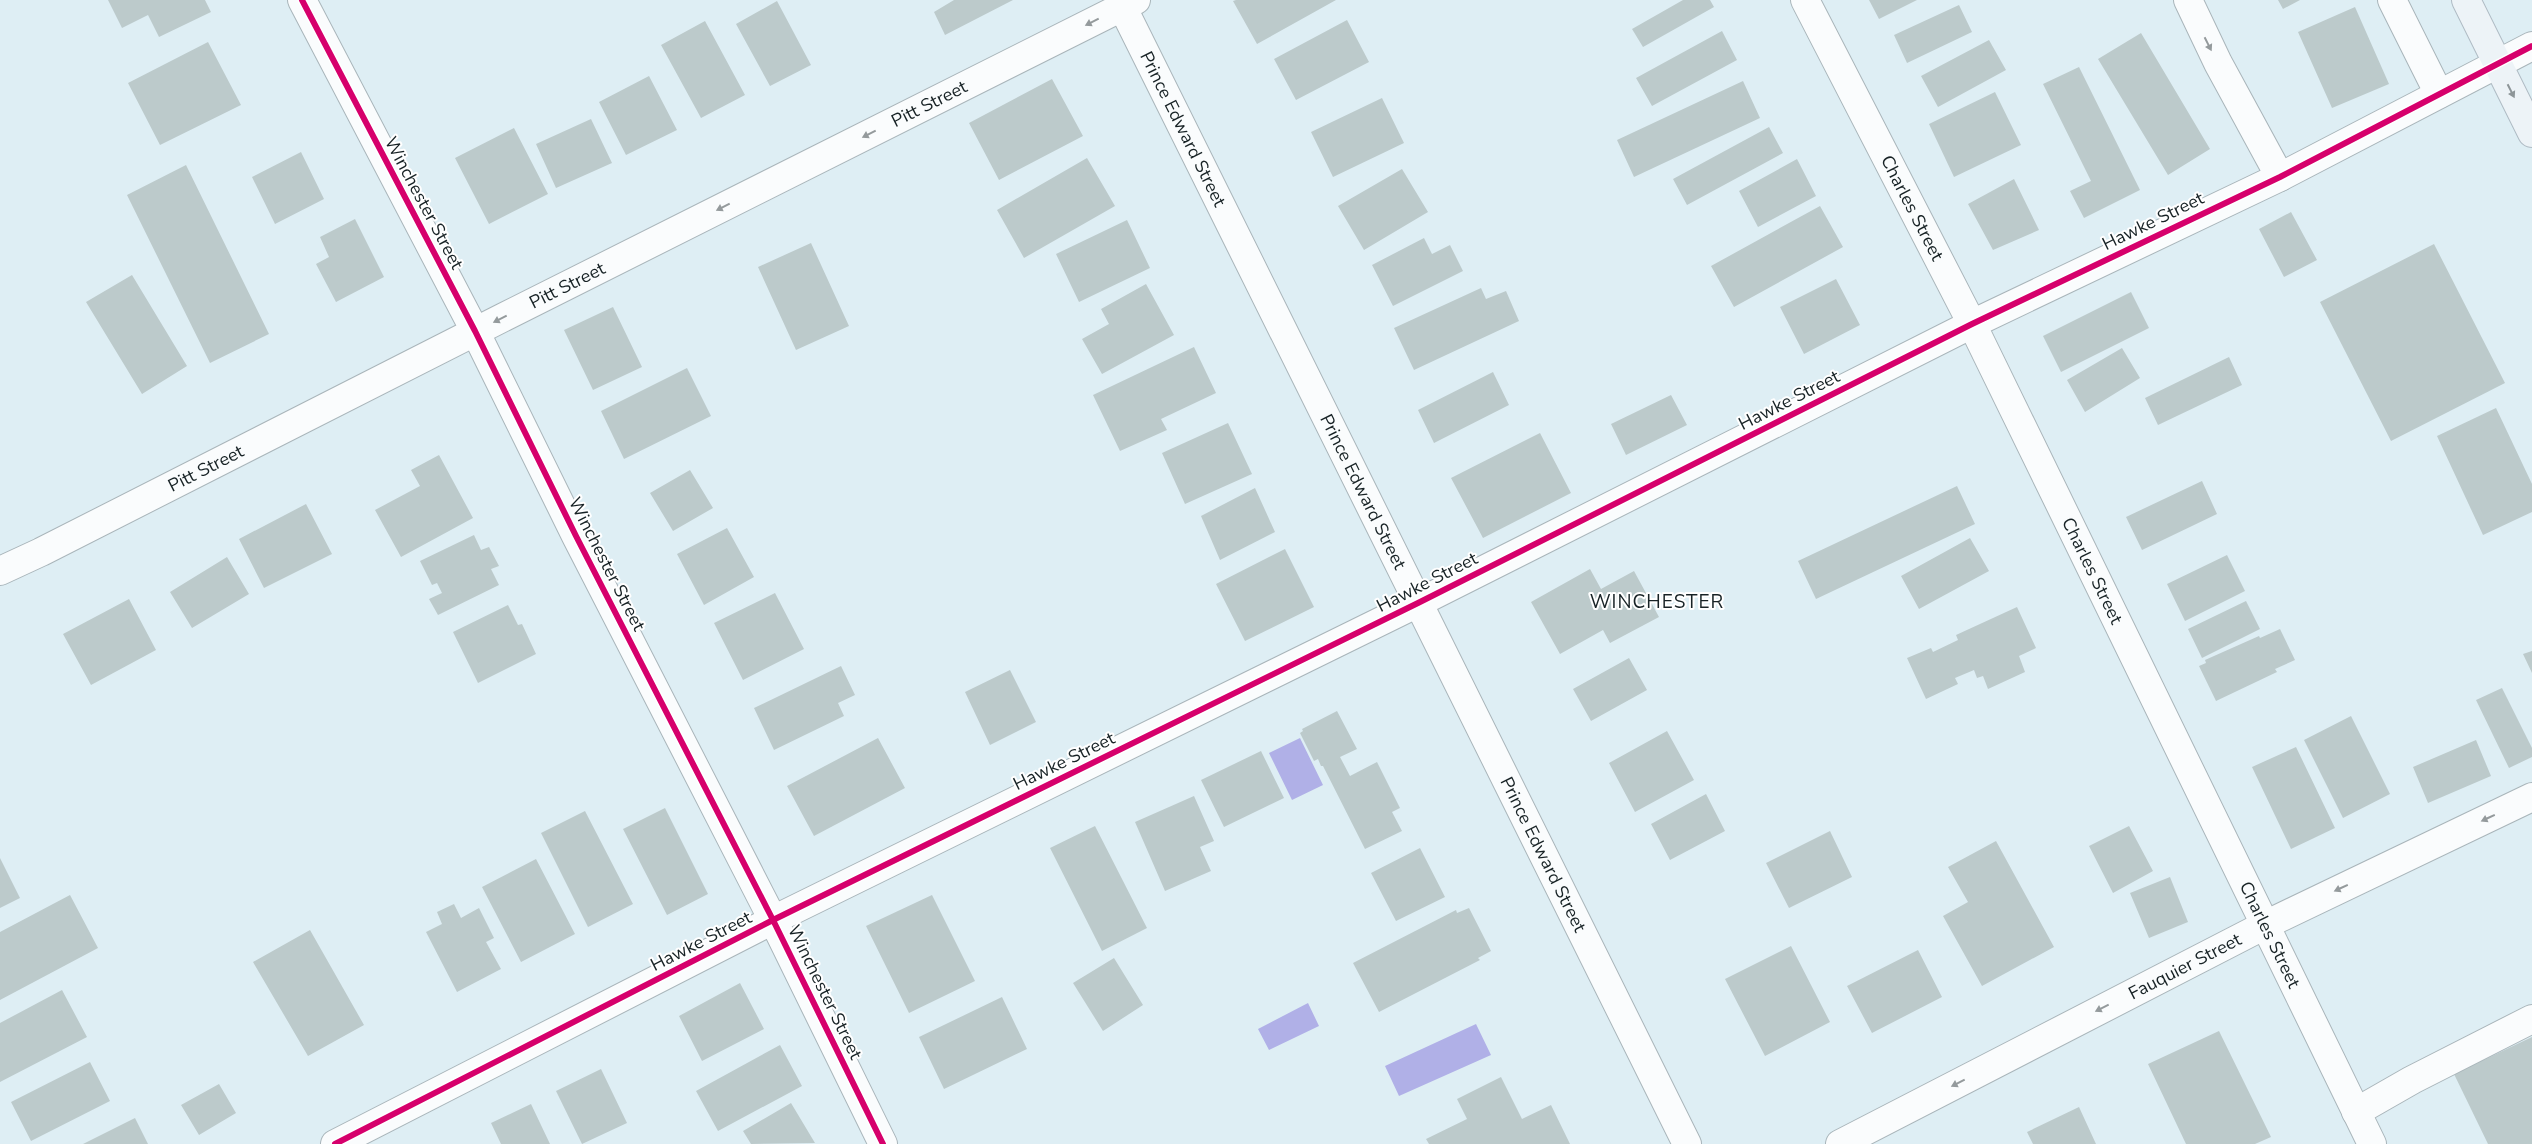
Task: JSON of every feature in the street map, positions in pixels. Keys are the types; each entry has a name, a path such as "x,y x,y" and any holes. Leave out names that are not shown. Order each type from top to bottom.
{"main road":[{"path":"2466,0 2532,133"}],"street":[{"name":"Winchester Street","path":"302,0 475,331 576,536 773,920 883,1144"},
{"name":"Charles Street","path":"1805,0 1972,324 2372,1144"},
{"path":"2188,0 2207,42 2280,177"},
{"path":"2392,0 2439,94"},
{"name":"Pitt Street","path":"0,571 41,552 1125,2"},
{"name":"Prince Edward Street","path":"1125,2 1418,603 1687,1144"},
{"name":"Hawke Street","path":"335,1144 773,920 1418,603 1972,324 2280,177 2532,46"},
{"name":"Fauquier Street","path":"1840,1144 2265,925 2532,797"},
{"path":"2356,1112 2412,1080 2532,1019"}],"water":[{"path":"1300,738 1323,785 1292,800 1269,753"},
{"path":"1308,1003 1319,1026 1269,1050 1258,1029"},
{"path":"1476,1024 1491,1055 1399,1096 1385,1066"}],"building":[{"path":"108,0 205,0 211,12 159,37 148,15 122,28"},
{"path":"954,0 1013,0 945,35 934,12"},
{"path":"1336,0 1257,44 1233,1"},
{"path":"1683,0 1710,0 1714,7 1643,47 1632,29"},
{"path":"1869,0 1917,0 1879,19"},
{"path":"2278,0 2300,0 2283,9"},
{"path":"777,1 811,65 770,86 736,24"},
{"path":"1959,5 1972,32 1907,63 1894,35"},
{"path":"2355,7 2389,84 2332,108 2298,32"},
{"path":"1347,20 1369,62 1296,100 1274,59"},
{"path":"705,21 745,95 701,118 661,45"},
{"path":"1722,31 1737,60 1652,106 1636,78"},
{"path":"2141,33 2210,149 2168,175 2098,59"},
{"path":"1989,40 2006,70 1938,107 1921,76"},
{"path":"208,42 241,105 160,145 128,83"},
{"path":"2079,67 2140,190 2084,218 2070,191 2091,181 2043,84"},
{"path":"649,76 677,130 626,155 599,102"},
{"path":"1052,79 1083,136 999,180 969,123"},
{"path":"1743,81 1760,118 1634,177 1617,140"},
{"path":"1995,92 2021,145 1954,177 1929,124"},
{"path":"1382,98 1404,143 1333,177 1311,132"},
{"path":"591,119 612,163 556,188 536,144"},
{"path":"1769,127 1783,153 1687,205 1673,179"},
{"path":"514,128 548,194 489,224 455,158"},
{"path":"301,152 324,199 275,224 252,177"},
{"path":"1087,158 1115,206 1024,258 997,210"},
{"path":"1797,159 1816,196 1758,227 1739,191"},
{"path":"186,165 269,334 210,363 127,195"},
{"path":"1402,169 1428,212 1364,250 1338,206"},
{"path":"2014,179 2039,230 1993,250 1968,204"},
{"path":"1820,206 1843,247 1734,307 1711,266"},
{"path":"2291,212 2317,260 2284,277 2259,229"},
{"path":"355,219 384,277 336,302 316,264 329,257 320,237"},
{"path":"1127,220 1150,268 1079,302 1056,254"},
{"path":"1424,238 1432,254 1450,245 1463,271 1393,306 1372,265"},
{"path":"811,243 849,326 796,350 758,267"},
{"path":"2434,244 2505,383 2391,441 2320,302"},
{"path":"132,275 187,366 142,394 86,302"},
{"path":"1836,279 1860,325 1804,354 1780,307"},
{"path":"1146,284 1174,335 1102,374 1082,339 1109,324 1101,309"},
{"path":"1481,288 1486,299 1506,291 1519,321 1414,370 1394,328"},
{"path":"2131,292 2149,328 2061,372 2043,336"},
{"path":"613,307 642,367 593,390 564,330"},
{"path":"1194,347 1216,393 1161,419 1167,430 1120,451 1093,395"},
{"path":"2122,348 2140,378 2085,412 2067,380"},
{"path":"2229,357 2242,385 2158,425 2145,398"},
{"path":"687,368 711,416 624,459 601,411"},
{"path":"1493,372 1509,405 1434,443 1418,410"},
{"path":"1671,395 1687,425 1626,455 1611,424"},
{"path":"2496,408 2532,484 2532,512 2483,535 2437,436"},
{"path":"1228,423 1252,474 1185,504 1162,453"},
{"path":"1540,433 1571,493 1483,538 1451,478"},
{"path":"439,455 473,518 401,557 375,510 420,486 411,470"},
{"path":"690,470 713,508 673,531 650,493"},
{"path":"2202,481 2217,514 2142,550 2126,517"},
{"path":"1957,486 1975,524 1816,599 1798,561"},
{"path":"1255,488 1275,532 1220,560 1201,516"},
{"path":"306,504 332,554 264,588 239,539"},
{"path":"727,528 754,577 704,605 677,554"},
{"path":"474,535 481,550 489,547 499,566 491,569 499,585 438,615 429,599 442,593 437,583 432,585 420,561"},
{"path":"1970,538 1989,571 1919,609 1901,576"},
{"path":"1285,549 1314,607 1245,641 1216,584"},
{"path":"2227,555 2245,591 2185,621 2167,584"},
{"path":"227,557 249,594 192,628 170,592"},
{"path":"1590,569 1601,589 1634,571 1659,617 1610,643 1603,630 1560,654 1531,602"},
{"path":"775,593 804,649 743,680 714,623"},
{"path":"129,599 156,650 91,685 63,634"},
{"path":"2246,601 2260,629 2202,658 2188,629"},
{"path":"508,605 518,625 522,624 536,654 478,683 453,632"},
{"path":"2017,607 2036,648 2019,656 2025,672 1988,689 1983,676 1977,678 1974,670 1955,678 1958,684 1926,699 1907,658 1931,648 1933,652 1958,640 1956,635"},
{"path":"2280,629 2295,660 2275,669 2277,672 2216,701 2199,666 2206,663 2205,660 2259,636 2260,638"},
{"path":"2532,651 2532,673 2523,654"},
{"path":"1629,658 1647,690 1591,721 1573,689"},
{"path":"841,666 855,695 838,703 844,716 774,750 754,708"},
{"path":"1010,670 1036,722 990,745 965,692"},
{"path":"2502,688 2532,748 2532,757 2509,768 2476,700"},
{"path":"1337,711 1357,749 1340,757 1350,776 1377,762 1400,808 1392,812 1402,831 1365,849 1323,766 1321,766 1318,759 1314,761 1300,733 1303,731 1302,729"},
{"path":"2351,716 2390,794 2343,818 2304,740"},
{"path":"1667,731 1694,780 1635,812 1609,763"},
{"path":"878,738 905,788 814,836 787,786"},
{"path":"2476,740 2491,776 2428,803 2413,767"},
{"path":"2296,747 2335,828 2291,849 2252,767"},
{"path":"1261,751 1284,798 1224,827 1201,780"},
{"path":"1706,794 1725,831 1670,860 1651,824"},
{"path":"1194,796 1214,841 1200,847 1211,871 1165,891 1135,822"},
{"path":"665,808 708,894 667,915 623,829"},
{"path":"585,811 633,904 588,927 541,833"},
{"path":"1095,826 1147,928 1102,951 1050,848"},
{"path":"2129,826 2153,871 2113,893 2089,846"},
{"path":"1830,831 1852,877 1789,908 1766,863"},
{"path":"1996,841 2054,947 1982,986 1943,916 1968,902 1948,867"},
{"path":"1420,848 1445,897 1396,921 1371,873"},
{"path":"0,858 20,898 0,908"},
{"path":"536,859 575,934 521,962 482,887"},
{"path":"2170,877 2188,922 2149,938 2130,893"},
{"path":"70,895 98,948 0,1000 0,932"},
{"path":"932,895 975,981 909,1013 866,926"},
{"path":"454,904 461,918 479,908 494,938 486,942 501,969 457,992 426,932 442,924 437,912"},
{"path":"1469,908 1491,951 1478,958 1480,960 1379,1012 1353,963 1456,910 1457,913"},
{"path":"310,930 364,1025 308,1056 253,962"},
{"path":"1791,946 1830,1022 1765,1056 1725,979"},
{"path":"1918,950 1942,997 1872,1033 1847,986"},
{"path":"1114,958 1143,1005 1103,1031 1073,983"},
{"path":"740,983 764,1029 702,1061 679,1016"},
{"path":"62,990 87,1037 0,1082 0,1023"},
{"path":"1002,997 1027,1049 944,1089 919,1037"},
{"path":"2219,1031 2271,1137 2255,1144 2186,1144 2148,1064"},
{"path":"2532,1037 2532,1144 2488,1144 2454,1074"},
{"path":"780,1045 802,1086 718,1131 696,1091"},
{"path":"90,1062 110,1101 31,1141 11,1102"},
{"path":"601,1069 627,1123 582,1144 556,1091"},
{"path":"1501,1077 1522,1119 1551,1105 1570,1144 1429,1144 1426,1139 1467,1119 1457,1099"},
{"path":"219,1084 236,1113 199,1135 181,1105"},
{"path":"791,1103 815,1143 751,1144 743,1131"},
{"path":"531,1104 550,1144 501,1144 491,1123"},
{"path":"2079,1107 2096,1144 2033,1144 2027,1132"},
{"path":"135,1118 148,1144 83,1144"}],"cycle path":[{"path":"302,0 475,331 576,536 773,920 883,1144"},
{"path":"335,1144 773,920 1418,603 1972,324 2280,177 2532,46"}],"district":[{"name":"WINCHESTER","path":"1657,601"}]}
